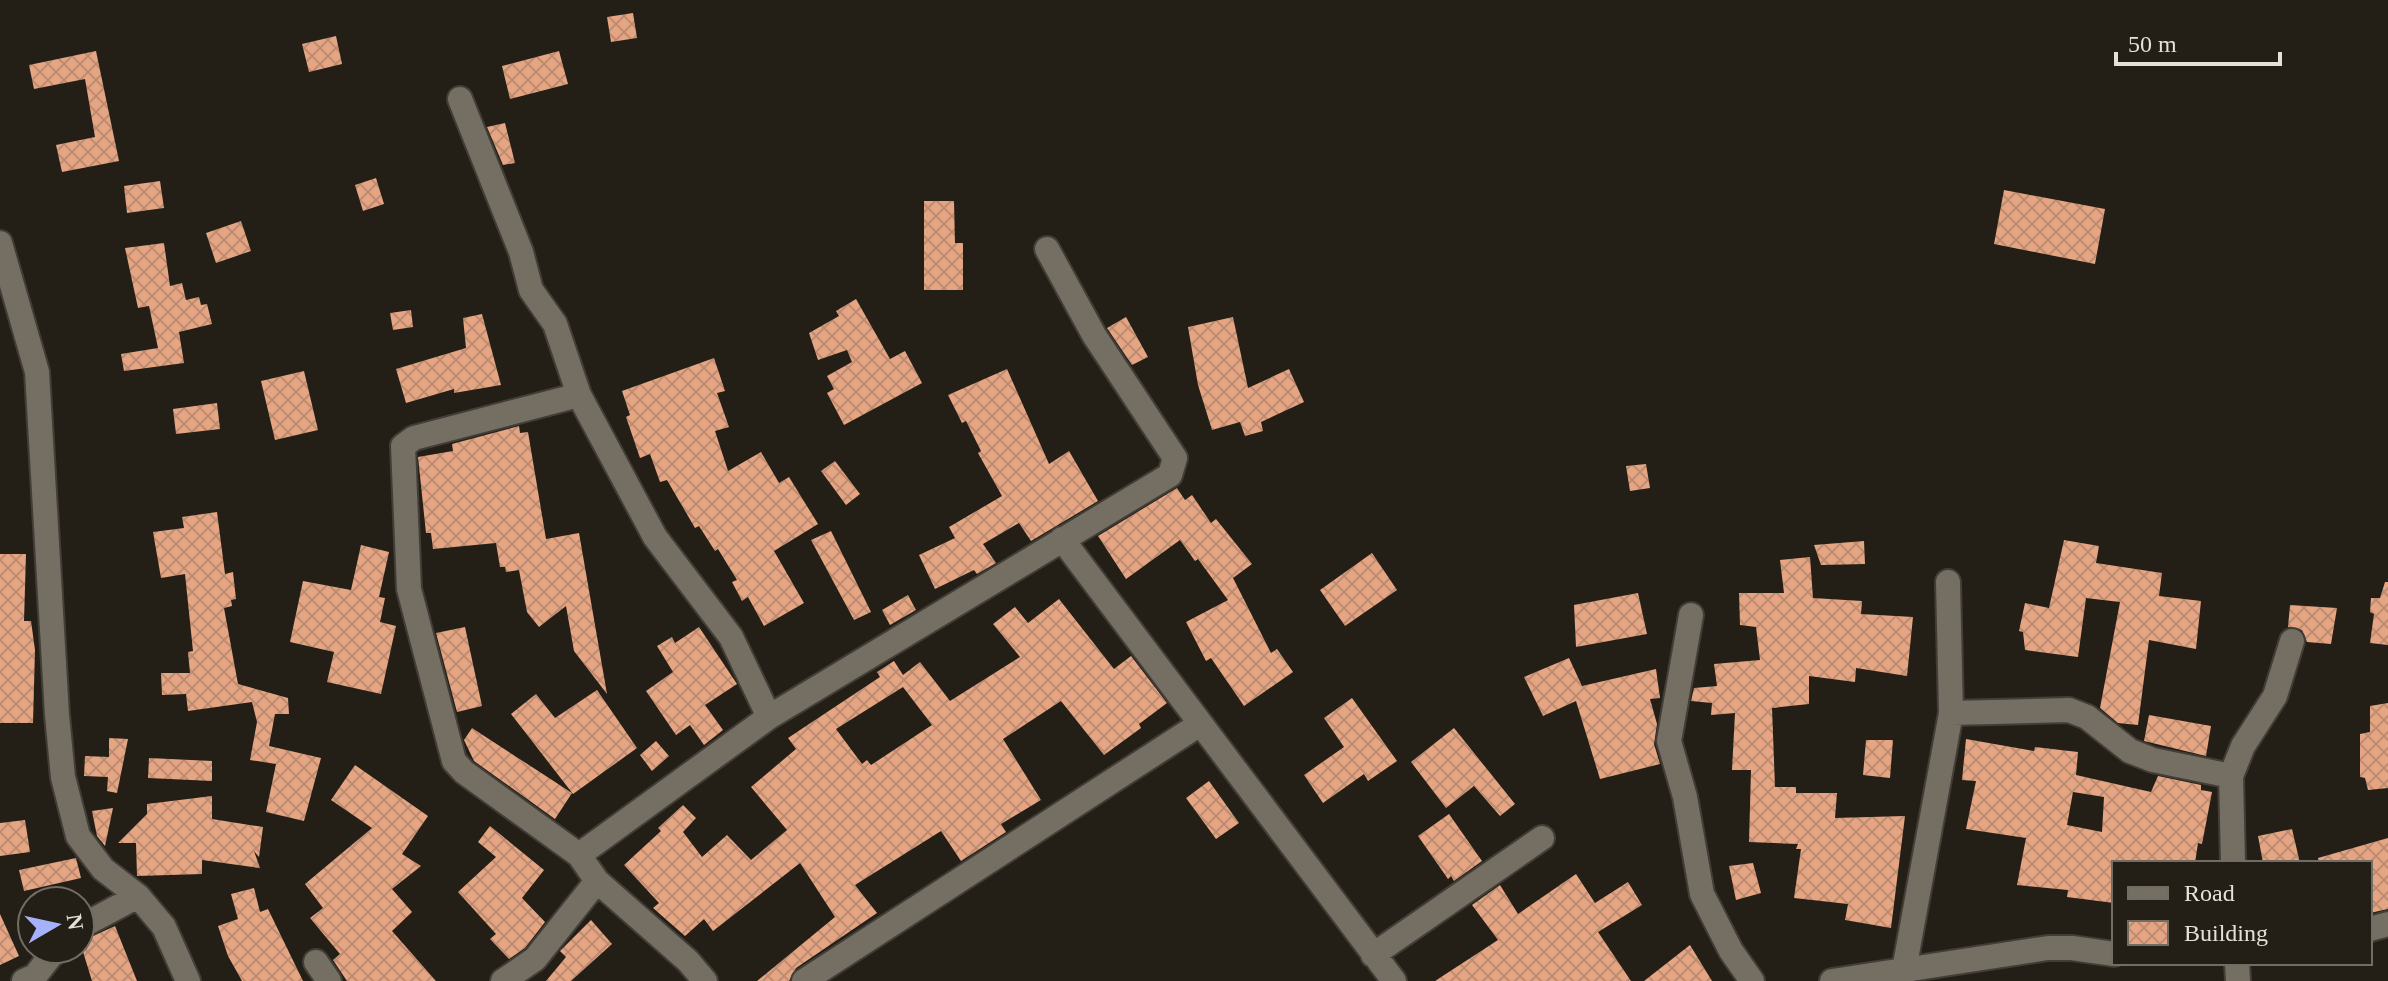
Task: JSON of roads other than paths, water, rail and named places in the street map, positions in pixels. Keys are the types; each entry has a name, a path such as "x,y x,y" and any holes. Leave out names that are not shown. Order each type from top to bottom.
{"street":[{"path":"460,99 521,252 531,290 555,324 579,395 655,537 731,637 769,717"},
{"path":"0,243 37,372 63,777 78,836 103,869 138,896 173,941 188,981"},
{"path":"579,855 769,717 1170,475 1175,458 1094,335 1047,249"},
{"path":"579,395 414,438 403,446 409,589 454,761 464,772 579,855 597,881 688,961 705,981"},
{"path":"1062,539 1394,981"},
{"path":"1904,975 1951,713 1948,582"},
{"path":"1691,615 1672,719 1670,750 1685,797 1702,894 1731,951 1752,981"},
{"path":"2233,861 2231,776 2243,746 2275,696 2292,641"},
{"path":"1951,713 2069,710 2087,717 2130,751 2153,760 2231,776"},
{"path":"804,981 1200,724"},
{"path":"1373,955 1542,838"},
{"path":"503,981 535,959 597,881"},
{"path":"96,918 138,896"},
{"path":"1832,981 1904,975 2048,948 2112,954"},
{"path":"24,981 35,976 44,965"}]}
